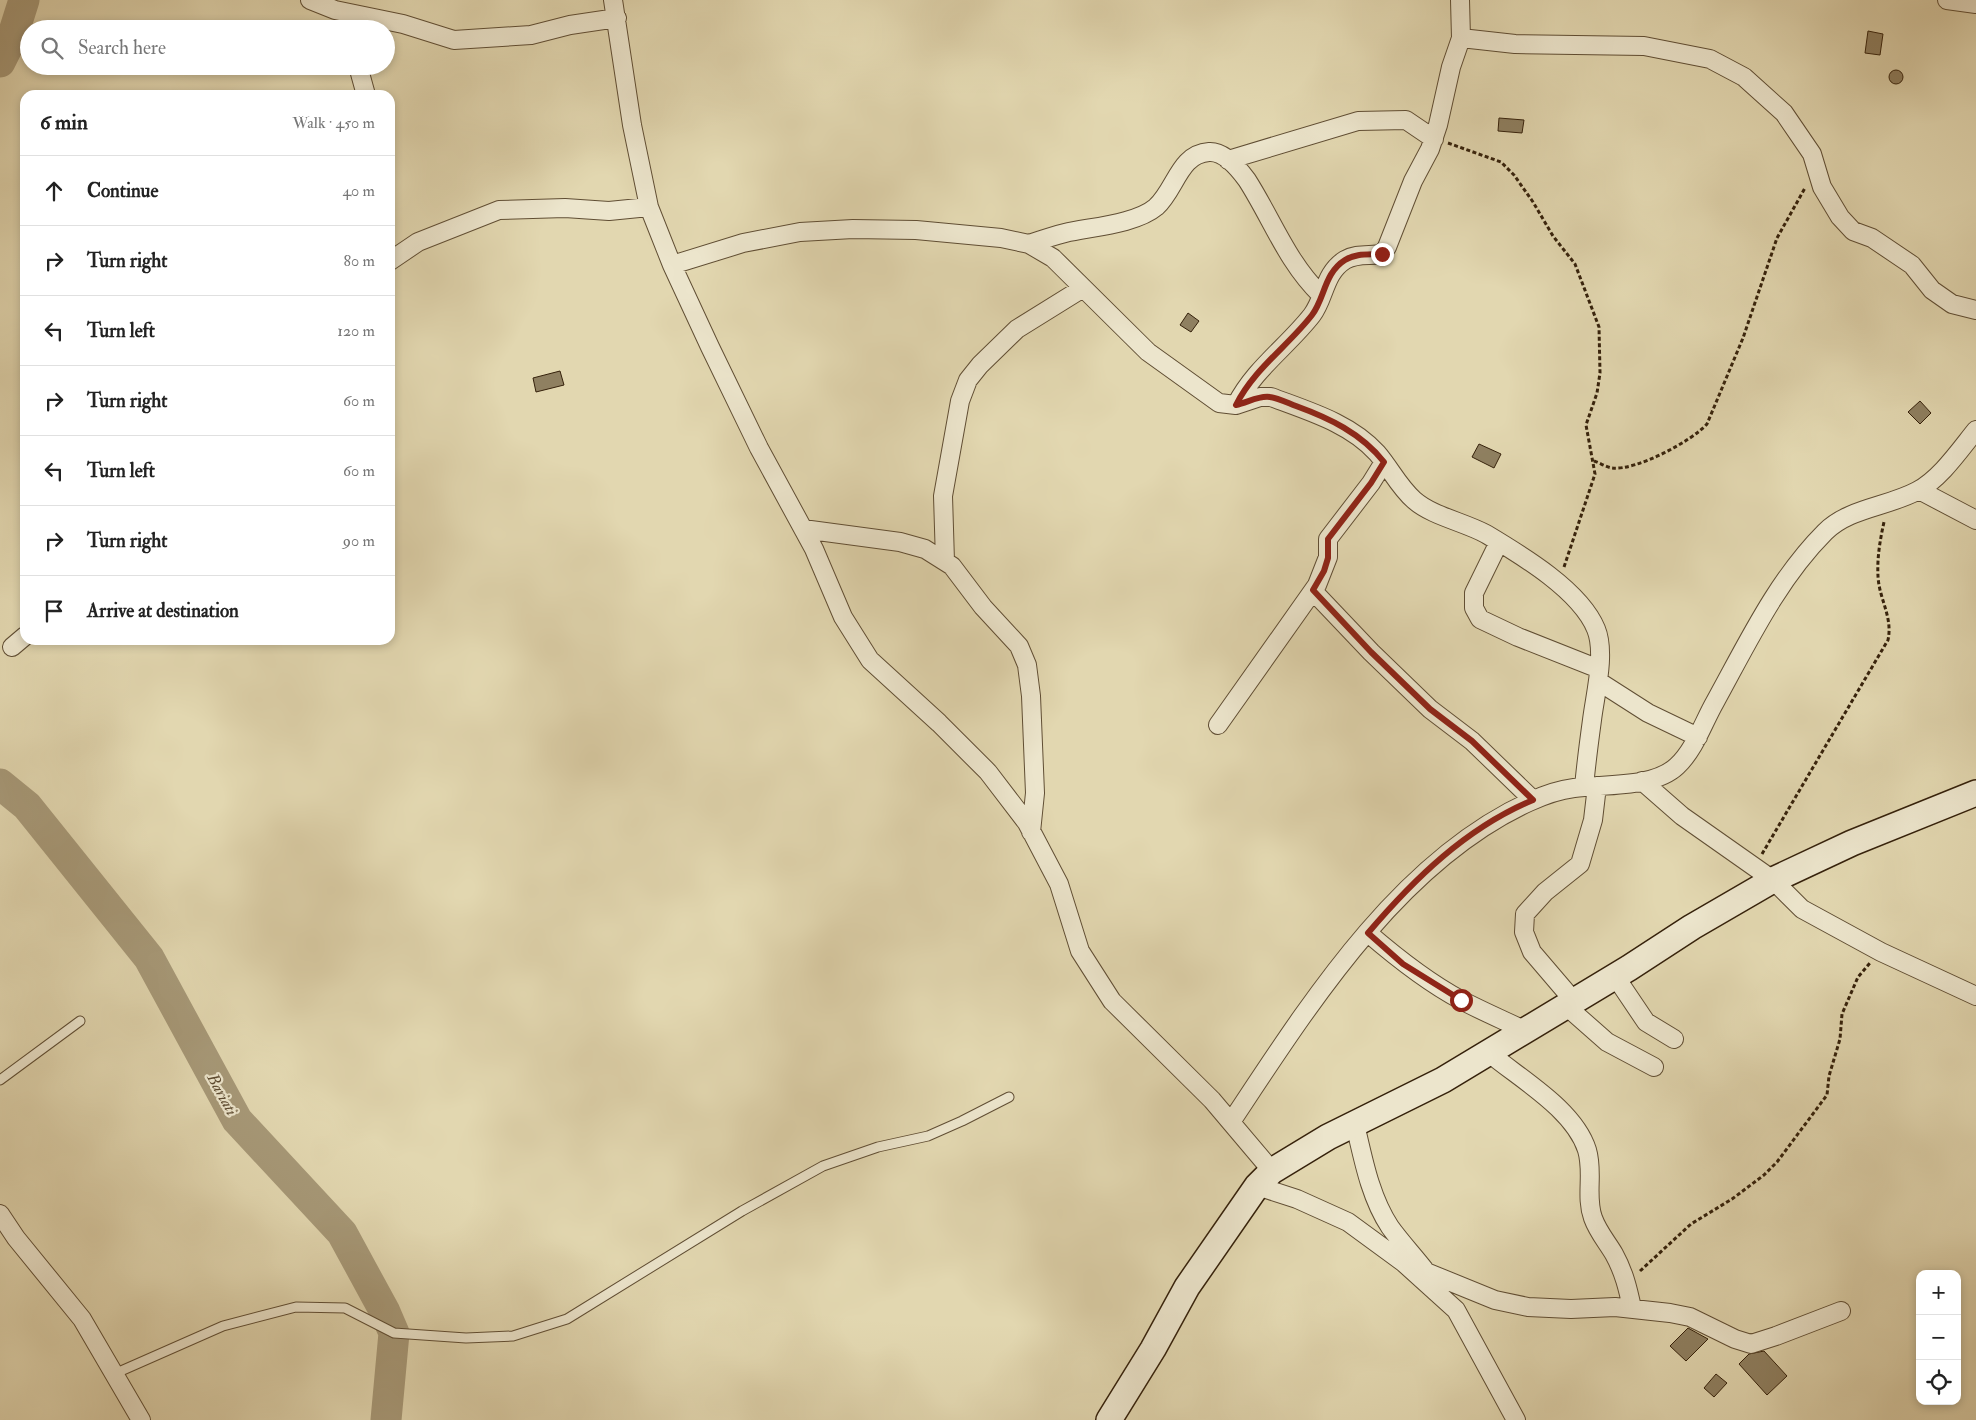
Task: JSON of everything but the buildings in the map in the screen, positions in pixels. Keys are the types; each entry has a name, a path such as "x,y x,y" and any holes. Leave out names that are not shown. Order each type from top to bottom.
{"street":[{"path":"310,0 347,20"},
{"path":"614,0 632,125 649,207 672,265 759,448 803,529 843,617 870,660 939,723 988,772 1031,832 1059,884 1080,951 1112,1001 1231,1122 1265,1178 1297,1199 1348,1222 1404,1263 1456,1310 1516,1420"},
{"path":"1236,405 1242,393 1261,370 1312,315 1326,281 1344,261 1353,256 1382,254 1387,247 1413,182 1434,138 1451,67 1461,38 1460,0"},
{"path":"1947,0 1976,4"},
{"path":"395,23 403,24 454,40 531,35 570,25 617,18"},
{"path":"1461,38 1515,44 1644,46 1710,59 1744,77 1784,113 1812,154 1822,187 1840,217 1853,231 1872,238 1912,266 1932,290 1952,304 1976,310"},
{"path":"360,75 365,90"},
{"path":"1228,160 1358,121 1406,120 1434,138"},
{"path":"1029,244 1140,216 1156,207 1171,189 1186,162 1192,157 1208,152 1216,152 1228,160 1246,179 1286,251 1321,294"},
{"path":"395,258 418,242 500,210 565,208 608,211 649,207"},
{"path":"672,265 743,243 800,232 844,229 916,230 1001,238 1029,244 1053,258 1148,352 1219,403 1236,405 1260,397 1271,397 1331,420 1360,438 1384,462 1400,486 1415,501 1470,526 1538,566 1578,604 1596,629 1598,675 1590,786 1593,820 1580,864 1545,892 1525,914 1524,932 1532,952 1569,1003 1607,1042 1654,1067"},
{"path":"945,562 943,496 960,401 968,380 980,365 1017,329 1084,288"},
{"path":"1231,1122 1308,1010 1368,933 1434,862 1481,828 1546,793 1642,781 1662,776 1677,766 1698,737 1743,652 1785,580 1825,532 1841,519 1887,504 1919,490 1938,474 1976,430"},
{"path":"1218,725 1313,590 1324,571 1328,558 1328,539 1371,483 1384,462"},
{"path":"1919,490 1976,520"},
{"path":"803,529 900,542 925,549 952,566 983,607 1019,646 1026,665 1031,696 1035,763 1035,793 1031,832"},
{"path":"1499,542 1474,593 1474,608 1480,619 1598,675 1648,712 1698,737"},
{"path":"1313,590 1371,652 1430,709 1472,741 1533,800"},
{"path":"1642,781 1682,816 1763,874 1802,909 1881,952 1976,996"},
{"path":"1109,1420 1153,1349 1187,1287 1265,1178 1355,1124 1443,1080 1615,976 1692,927 1763,874 1852,843 1976,793"},
{"path":"1368,933 1403,964 1428,980 1461,1000 1524,1030"},
{"path":"1615,976 1646,1022 1674,1039"},
{"path":"1488,1052 1536,1089 1570,1121 1578,1132 1587,1150 1591,1171 1590,1208 1602,1238 1622,1270 1628,1286 1632,1308"},
{"path":"1355,1124 1364,1162 1376,1199 1389,1225 1426,1271"},
{"path":"0,1214 16,1238 82,1319 141,1420"},
{"path":"1404,1263 1495,1300 1528,1307 1632,1308 1690,1317 1735,1339 1751,1344 1841,1311"}],"lane":[{"path":"0,1080 80,1021"},
{"path":"114,1374 223,1326 296,1306 345,1308 394,1334 466,1338 512,1336 567,1319 742,1211 824,1166 878,1147 928,1136 962,1122 1009,1097"}],"path":[{"path":"1434,138 1501,162 1514,174 1533,202 1552,236 1576,264 1599,327 1598,386 1586,425 1596,474 1564,564 1560,585"},
{"path":"1594,461 1613,468 1629,467 1660,455 1699,433 1706,424 1743,338 1778,238 1802,192 1818,172"},
{"path":"1763,874 1784,821 1888,640 1890,620 1878,577 1880,543 1887,504"},
{"path":"1628,1286 1662,1249 1691,1224 1732,1200 1764,1174 1776,1162 1816,1111 1827,1095 1829,1076 1840,1039 1842,1014 1848,996 1858,977 1881,952"}],"waterway":[{"name":"Bariati","path":"0,62 12,38 24,0"},
{"name":"Bariati","path":"0,784 27,806 149,958 237,1120 342,1233 385,1312 394,1333 386,1420"}],"route":[{"path":"1382,254 1353,256 1337,268 1326,281 1318,305 1312,315 1261,370 1242,393 1236,405 1260,397 1271,397 1306,410 1331,420 1360,438 1384,462 1342,523 1328,539 1328,558 1324,571 1313,590 1371,652 1430,709 1472,741 1533,800 1481,828 1434,862 1397,899 1368,933 1403,964 1461,1000"}]}
